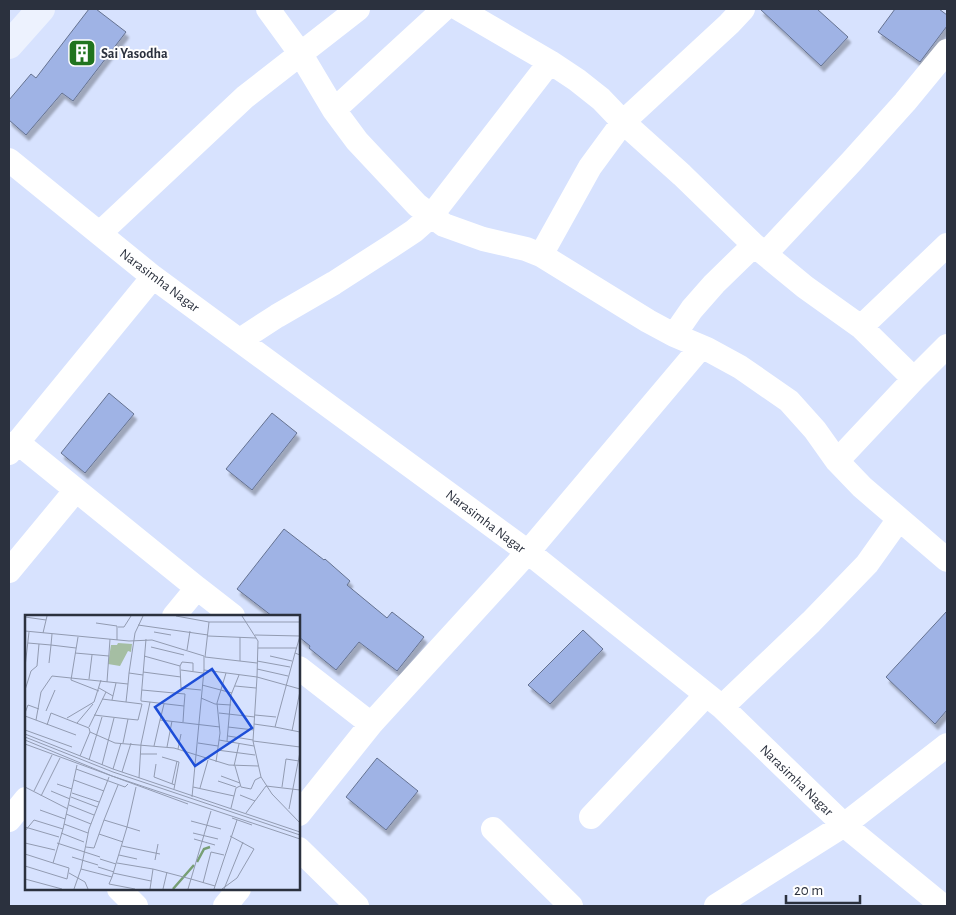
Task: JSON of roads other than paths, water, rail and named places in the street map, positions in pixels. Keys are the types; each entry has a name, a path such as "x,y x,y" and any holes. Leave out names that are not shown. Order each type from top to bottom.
{"main road":[{"path":"9,45 41,9"}],"street":[{"path":"268,9 300,54 334,110 357,141 417,205 444,225 484,239 526,249 541,256 648,321 740,367 789,401 838,461 862,486 899,519 944,550"},
{"path":"100,233 245,97 358,9"},
{"path":"334,110 444,9"},
{"path":"459,9 550,62 601,99 759,250 805,287 861,327 914,379"},
{"path":"541,256 590,167 623,122 743,9"},
{"path":"674,335 692,308 714,284 759,250 852,162 905,102 947,50"},
{"path":"240,340 334,283 414,231 431,216 550,62"},
{"name":"Narasimha Nagar","path":"9,160 153,277 528,552 714,701 844,825 943,906"},
{"path":"861,327 947,245"},
{"path":"153,277 13,448 76,490 232,615"},
{"path":"838,461 947,346"},
{"path":"300,813 371,724 528,552 701,347"},
{"path":"9,571 76,490"},
{"path":"591,817 714,701 811,622 866,564 899,519"},
{"path":"175,615 197,588"},
{"path":"300,669 371,724"},
{"path":"716,906 844,825 947,745"},
{"path":"9,820 25,800"},
{"path":"493,829 571,906"},
{"path":"300,850 357,906"},
{"path":"120,890 136,906"},
{"path":"225,906 238,890"}],"place":[{"name":"Sai Yasodha","path":"82,53"}]}
